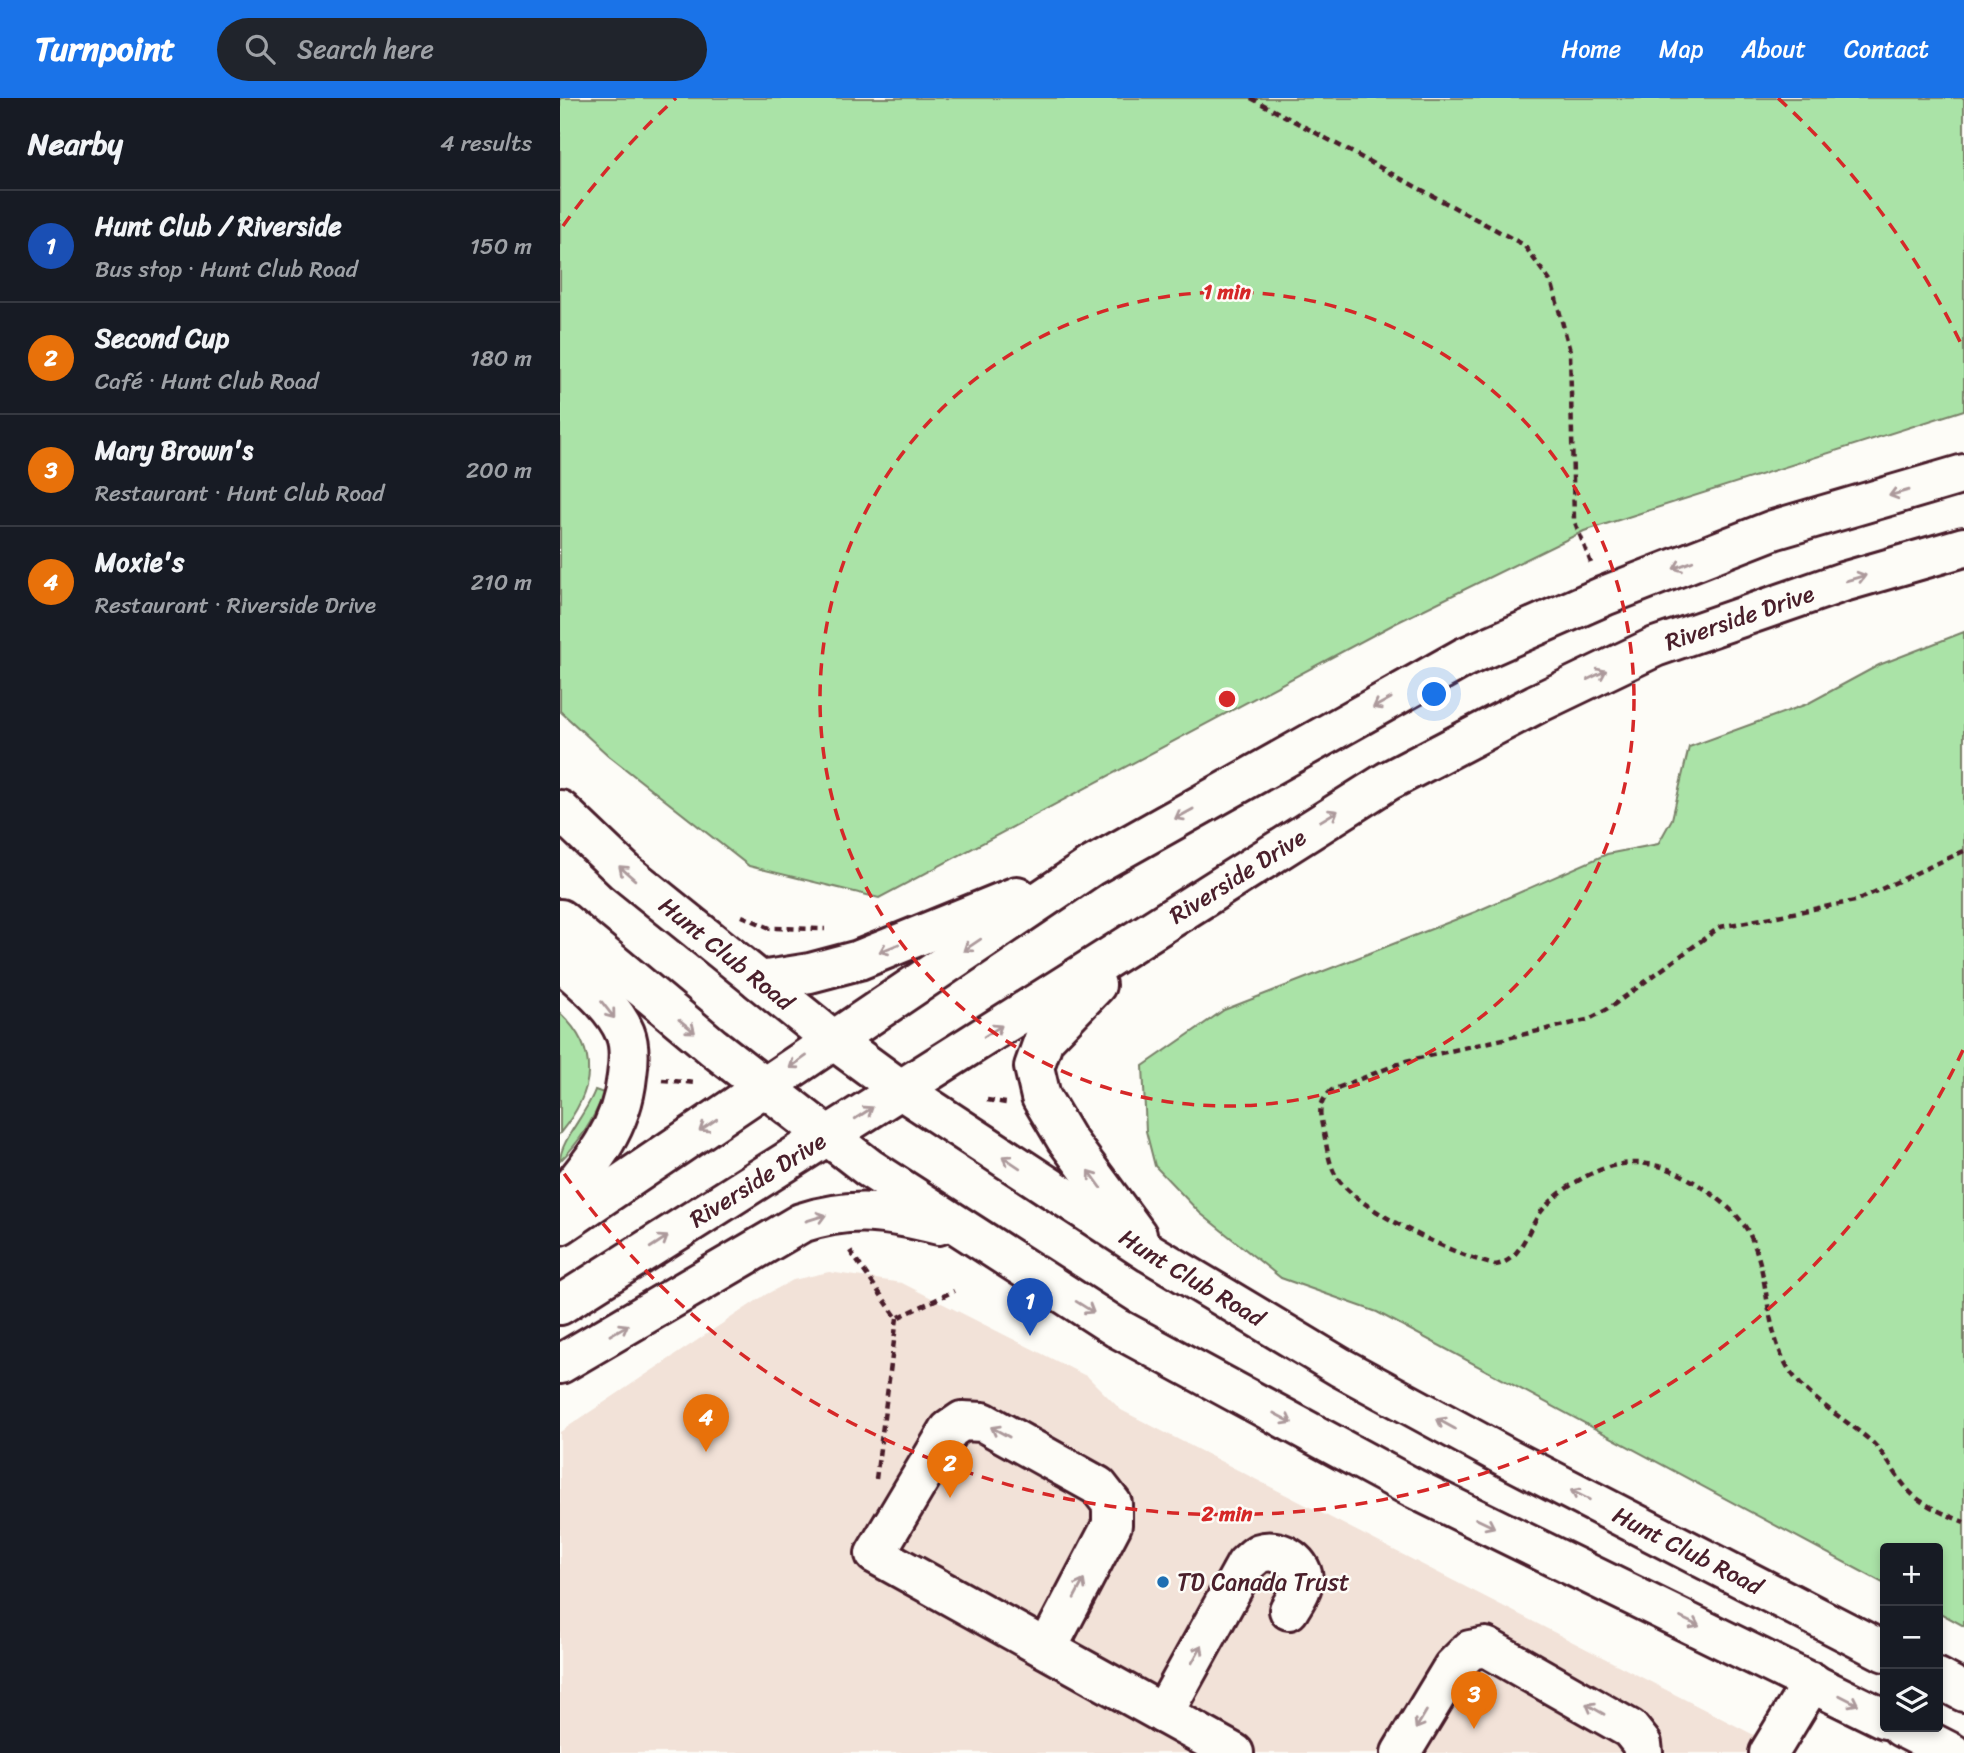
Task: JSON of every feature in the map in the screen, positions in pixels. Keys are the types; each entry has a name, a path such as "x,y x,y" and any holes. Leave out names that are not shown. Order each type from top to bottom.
{"main road":[{"path":"560,1225 1090,867 1463,658 1604,596 1773,530 1964,474"},
{"name":"Riverside Drive","path":"560,1305 1388,781 1655,647 1843,582 1964,547"},
{"name":"Hunt Club Road","path":"560,810 625,872 832,1039 900,1089 1150,1253 1340,1367 1470,1438 1880,1649"},
{"path":"760,981 810,973 859,960 1090,867"},
{"path":"560,919 649,996 869,1168 1117,1328 1413,1488 1880,1716"},
{"path":"1150,1253 1066,1139 1041,1097 1034,1067 1044,1039 1076,1003 1167,923"},
{"path":"560,961 596,995 614,1017 625,1033 629,1060 624,1103 616,1126 597,1157 560,1201"},
{"path":"560,1364 801,1223 829,1214 864,1211 894,1214 965,1232"},
{"path":"1047,1649 1112,1525 1112,1504 1098,1486 983,1422 962,1421 949,1430 876,1554 1234,1753"},
{"path":"1163,1714 1246,1564 1258,1553 1276,1551 1294,1561 1303,1576 1302,1587 1289,1611"},
{"path":"1769,1753 1812,1682 1837,1627"},
{"path":"1401,1753 1453,1667 1470,1650 1486,1647 1629,1729 1643,1744 1643,1753"},
{"path":"1943,1681 1964,1692"},
{"path":"1910,1732 1952,1753"}],"path":[{"path":"1251,98 1524,245 1552,284 1570,351 1574,520 1604,596"},
{"path":"1964,851 1855,901 1720,927 1608,1009 1587,1020 1406,1061 1332,1090 1324,1097 1319,1114 1336,1176 1349,1193 1391,1220 1495,1265 1510,1261 1549,1203 1598,1171 1621,1164 1646,1163 1671,1168 1686,1177 1739,1219 1750,1235 1762,1269 1771,1329 1790,1372 1877,1447 1913,1495 1964,1522"},
{"path":"736,912 770,928 837,928"},
{"path":"662,1080 696,1083"},
{"path":"986,1100 1012,1104"},
{"path":"850,1251 897,1318 875,1491"},
{"path":"897,1318 954,1290"}],"shaded area":[{"path":"829,1272 902,1283 1088,1377 1121,1410 1789,1753 560,1753 560,1432 765,1295 793,1280"}],"green space":[{"path":"560,98 1964,98 1964,410 1584,531 1396,623 879,898 749,866 609,756 560,711"},
{"path":"1964,632 1964,1626 1943,1615 1943,1543 1880,1543 1880,1581 1377,1312 1281,1278 1200,1213 1155,1166 1146,1131 1143,1066 1224,1010 1475,912 1607,854 1658,844 1672,819 1689,747 1807,704 1879,665"},
{"path":"560,1013 582,1042 588,1072 580,1102 560,1133"},
{"path":"595,1090 604,1093 596,1112 586,1130 560,1161 564,1145"}],"place":[{"name":"Hunt Club / Riverside","path":"1030,1336"},
{"name":"Moxie's","path":"706,1452"},
{"name":"Second Cup","path":"950,1498"},
{"name":"TD Canada Trust","path":"1163,1582"},
{"name":"Mary Brown's","path":"1474,1729"}]}
